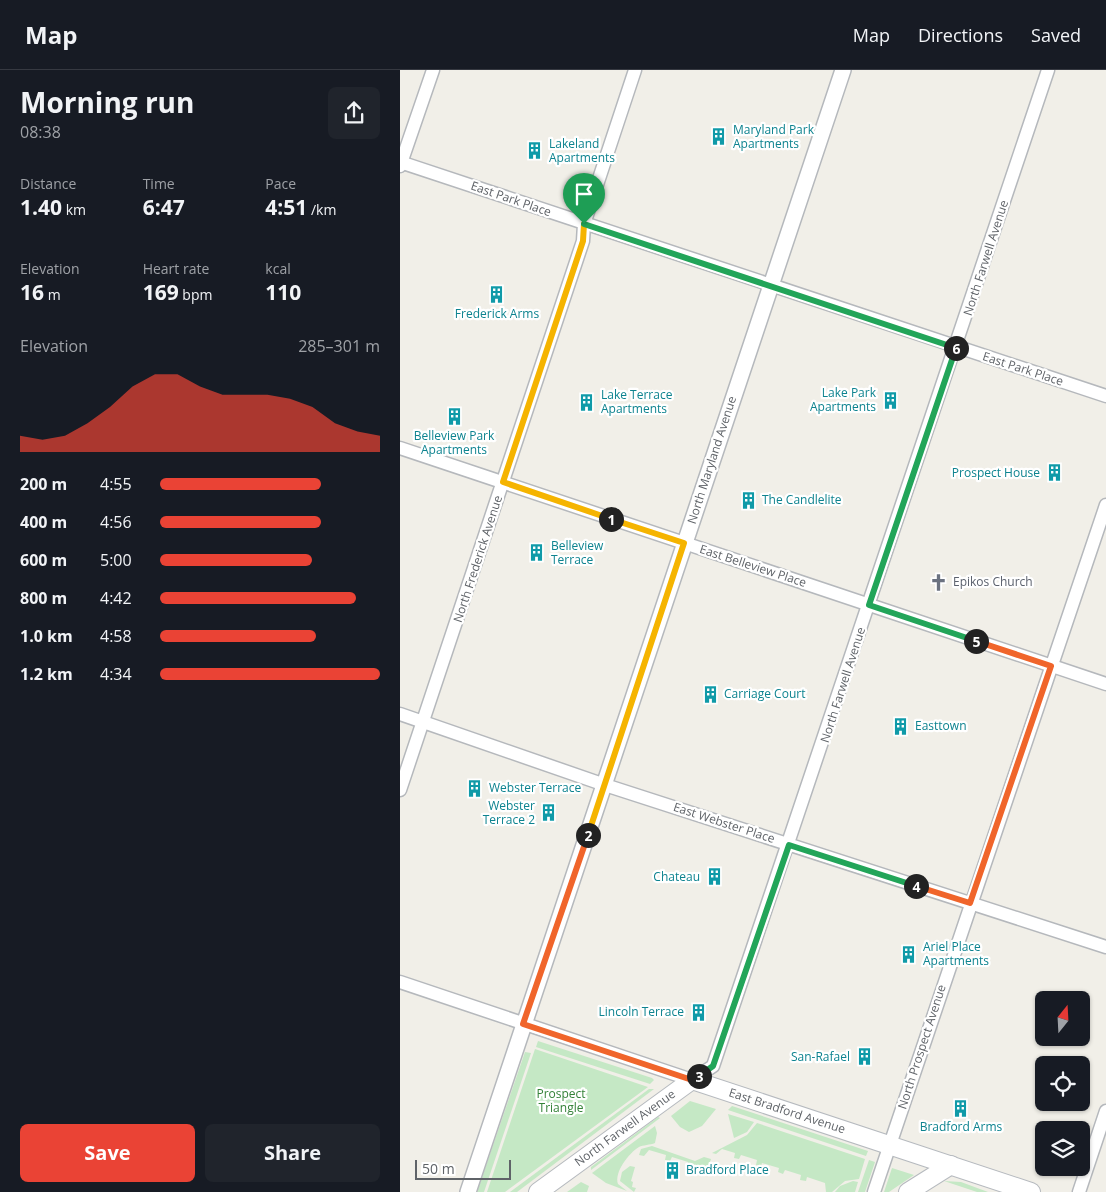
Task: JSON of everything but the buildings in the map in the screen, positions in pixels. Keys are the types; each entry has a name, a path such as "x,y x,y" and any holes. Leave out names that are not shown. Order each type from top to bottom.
{"main road":[{"name":"East Bradford Avenue","path":"692,1080 1031,1192"},
{"name":"North Farwell Avenue","path":"538,1192 692,1080"},
{"path":"908,1192 951,1165"}],"street":[{"path":"401,164 433,70"},
{"name":"North Frederick Avenue","path":"400,790 583,241 584,224 635,70"},
{"name":"North Maryland Avenue","path":"468,1192 843,70"},
{"name":"North Farwell Avenue","path":"692,1080 713,1066 789,845 1048,70"},
{"name":"East Park Place","path":"401,164 1106,396"},
{"name":"East Belleview Place","path":"400,448 1106,684"},
{"name":"North Prospect Avenue","path":"874,1192 970,903 1106,505"},
{"name":"East Webster Place","path":"400,714 605,785 1106,947"},
{"name":"East Bradford Avenue","path":"400,982 692,1080"},
{"path":"1079,1192 1106,1111"}],"green space":[{"path":"538,1041 654,1080 650,1084 536,1047"},
{"name":"Prospect Triangle","path":"535,1049 648,1087 505,1192 487,1192"},
{"path":"525,1052 531,1053 484,1192 477,1192"},
{"path":"649,1089 654,1089 517,1192 510,1192"},
{"path":"690,1101 716,1109 702,1126 689,1132 680,1127 671,1116"},
{"path":"732,1106 868,1151 866,1156 728,1110"},
{"path":"728,1114 754,1122 747,1132 734,1138"},
{"path":"658,1117 660,1118 591,1170 591,1167"},
{"path":"757,1123 865,1159 859,1179 845,1181 832,1192 826,1192 825,1183 807,1177 806,1181 800,1180 801,1175 785,1170 783,1174 778,1172 779,1168 762,1163 761,1166 756,1165 757,1160 741,1155 739,1159 734,1158 735,1153 722,1149 716,1154 712,1153 747,1135"},
{"path":"655,1126 657,1133 655,1143 641,1146 635,1150 620,1169 617,1179 618,1184 627,1191 606,1183 592,1173"},
{"path":"652,1146 695,1161 704,1157 711,1159 710,1162 713,1163 717,1172 714,1176 709,1174 710,1170 694,1165 692,1169 687,1167 688,1162 672,1157 670,1161 665,1160 666,1155 649,1150 644,1156 639,1155 641,1149"},
{"path":"869,1160 875,1162 865,1192 858,1192"},
{"path":"630,1166 635,1167 631,1181 633,1182 632,1187 636,1188 634,1192 620,1181 622,1172"},
{"path":"892,1168 914,1175 889,1192 884,1192"},
{"path":"853,1181 858,1182 855,1192 835,1192 840,1186"},
{"path":"944,1181 961,1182 988,1192 977,1192"},
{"path":"581,1182 589,1186 587,1192 567,1192"}],"place":[{"name":"Maryland Park Apartments","path":"719,137"},
{"name":"Lakeland Apartments","path":"535,151"},
{"name":"Frederick Arms","path":"497,295"},
{"name":"Lake Park Apartments","path":"890,400"},
{"name":"Lake Terrace Apartments","path":"587,402"},
{"name":"Belleview Park Apartments","path":"454,417"},
{"name":"Prospect House","path":"1054,473"},
{"name":"The Candlelite","path":"748,500"},
{"name":"Belleview Terrace","path":"537,553"},
{"name":"Epikos Church","path":"939,582"},
{"name":"Carriage Court","path":"710,694"},
{"name":"Easttown","path":"901,726"},
{"name":"Webster Terrace","path":"475,788"},
{"name":"Webster Terrace 2","path":"549,813"},
{"name":"Chateau","path":"714,877"},
{"name":"Ariel Place Apartments","path":"909,954"},
{"name":"Lincoln Terrace","path":"698,1012"},
{"name":"San-Rafael","path":"864,1057"},
{"name":"Bradford Arms","path":"961,1108"},
{"name":"Bradford Place","path":"672,1170"}],"route":[{"path":"584,224 956,347 869,605 1051,666 970,903 789,845 713,1066 692,1080 523,1024 611,766 684,543 503,482 583,241 584,224"}]}
